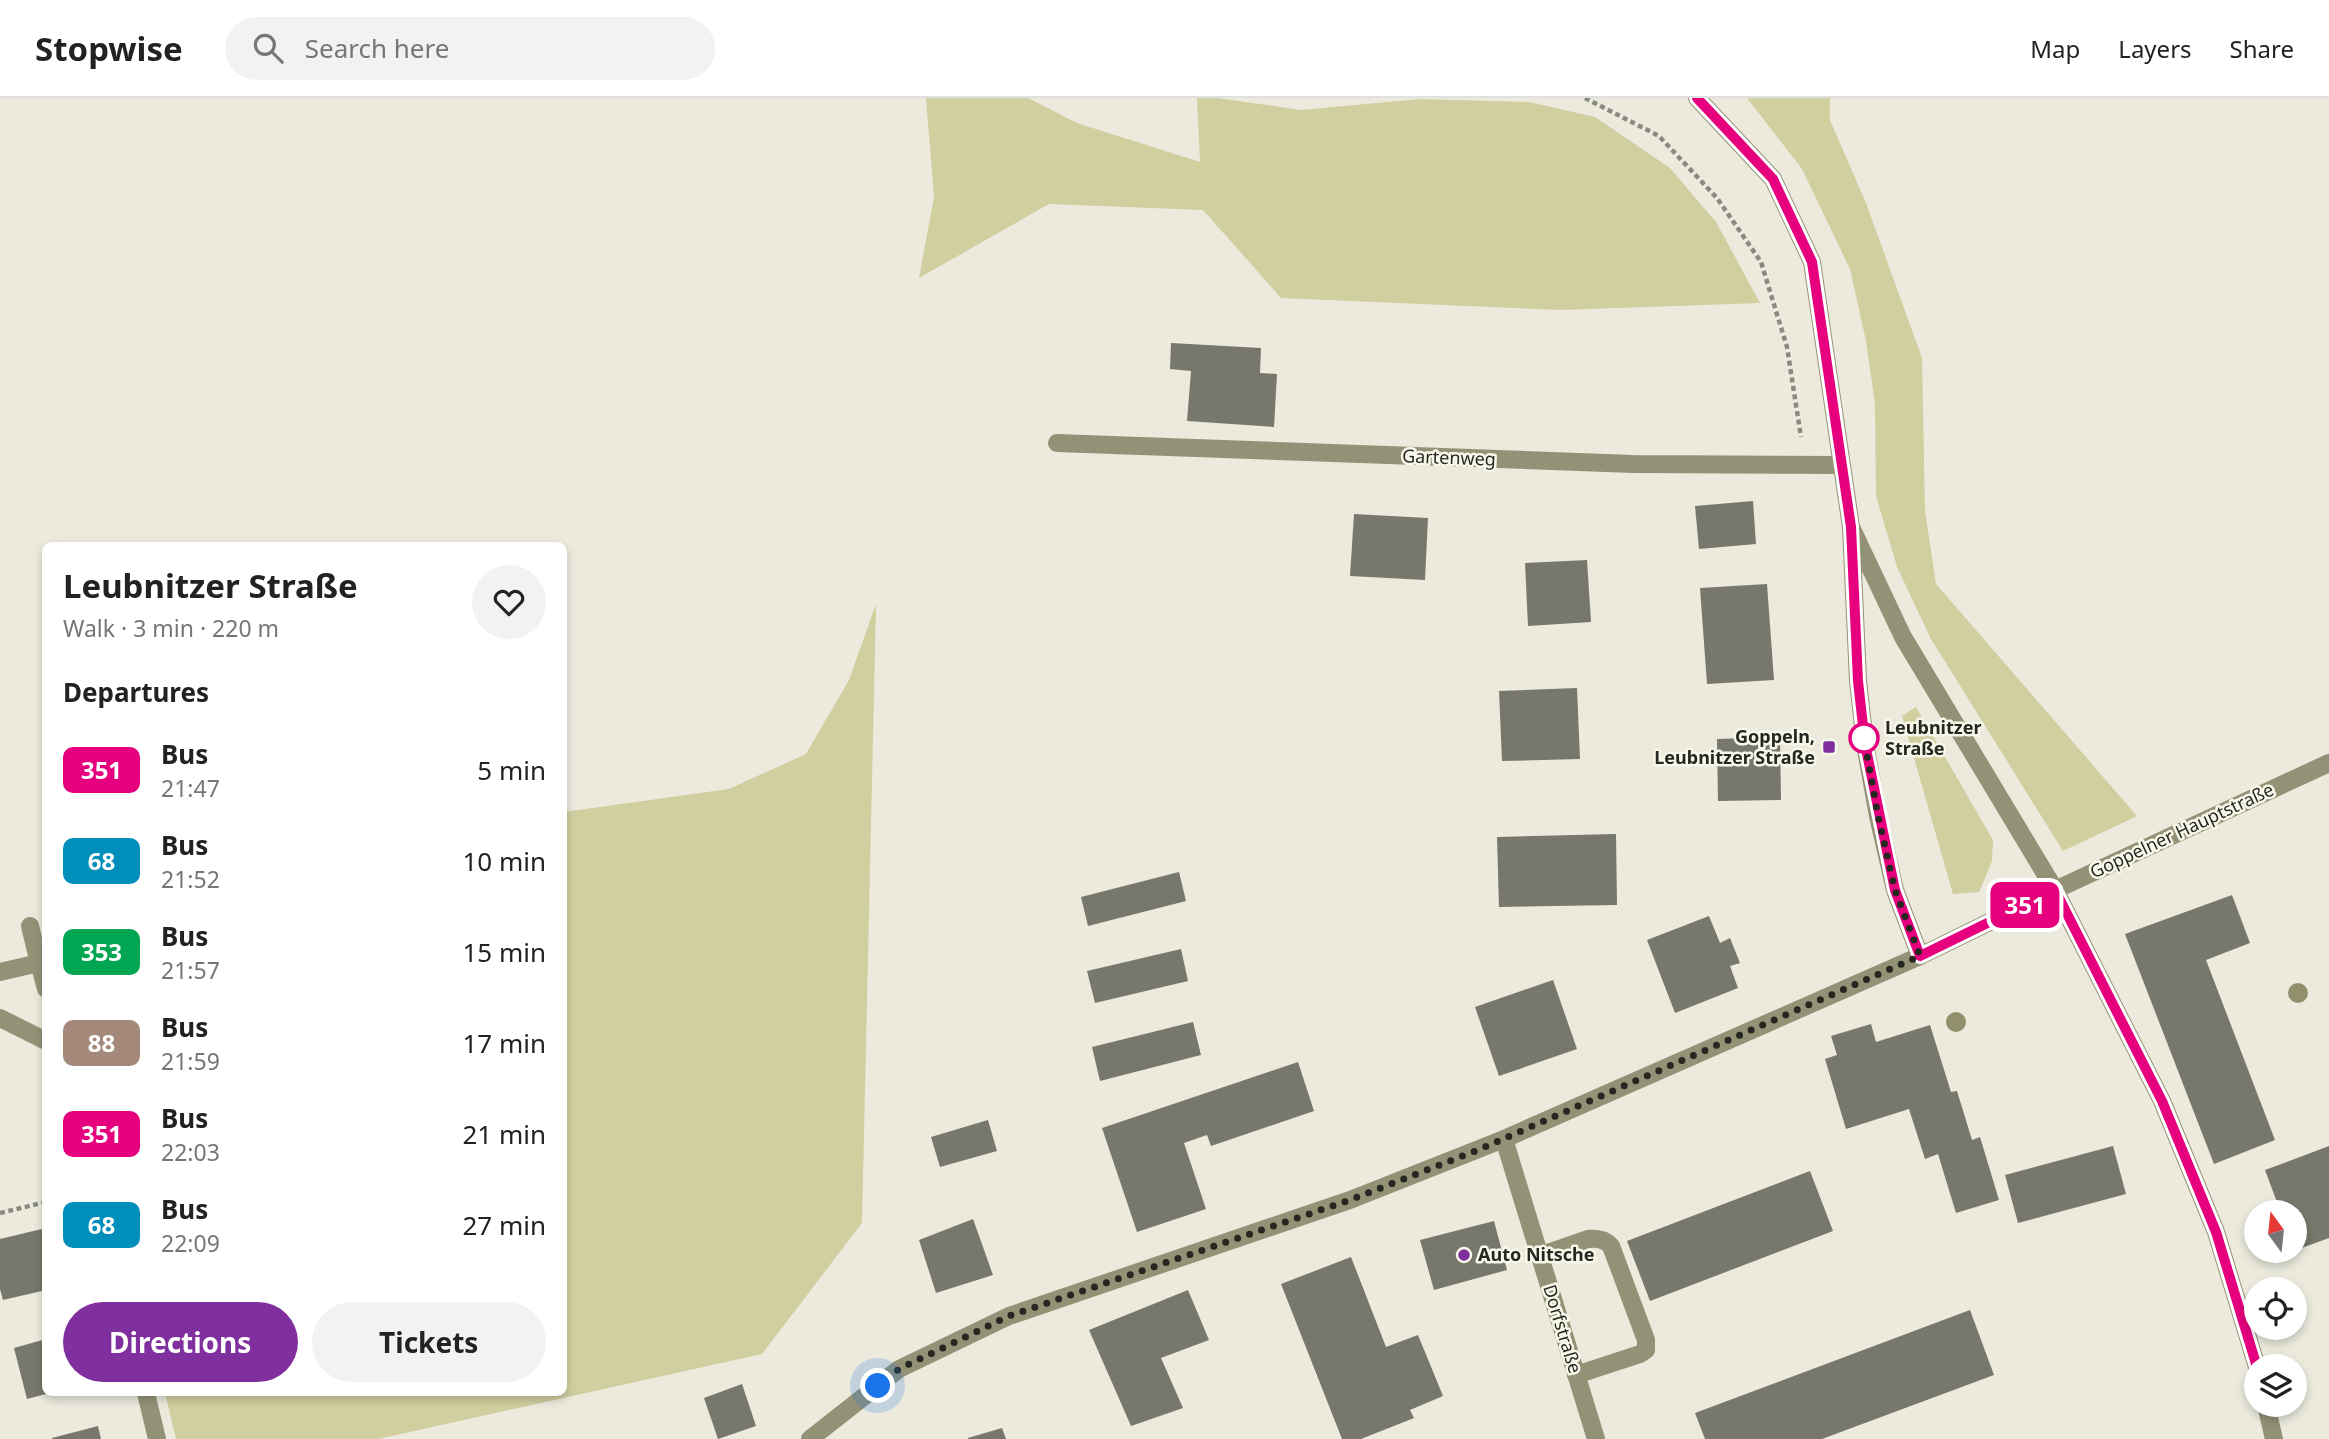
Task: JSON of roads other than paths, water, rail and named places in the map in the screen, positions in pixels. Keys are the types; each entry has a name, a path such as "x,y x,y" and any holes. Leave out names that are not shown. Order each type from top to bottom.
{"street":[{"path":"1697,98 1773,179 1812,262 1851,527 1858,681 1865,744 1895,890 1920,956"},
{"name":"Gartenweg","path":"1057,443 1619,464 1841,465"},
{"path":"1851,527 1903,637 2055,890 2162,1101 2216,1232 2253,1354"},
{"name":"Goppelner Hauptstraße","path":"810,1439 899,1369 1009,1316 1350,1200 1504,1139 1920,956 2329,763"},
{"path":"30,926 42,974"},
{"path":"0,972 39,963"},
{"path":"0,1018 42,1039"},
{"name":"Dorfstraße","path":"1504,1139 1596,1439"},
{"path":"1539,1255 1588,1239 1596,1238 1611,1245 1646,1340 1646,1350 1640,1354 1576,1375"},
{"path":"147,1396 157,1439"},
{"path":"2269,1417 2274,1439"}],"place":[{"name":"Leubnitzer Straße","path":"1864,738"},
{"name":"Goppeln, Leubnitzer Straße","path":"1829,747"},
{"name":"Auto Nitsche","path":"1464,1255"}]}
